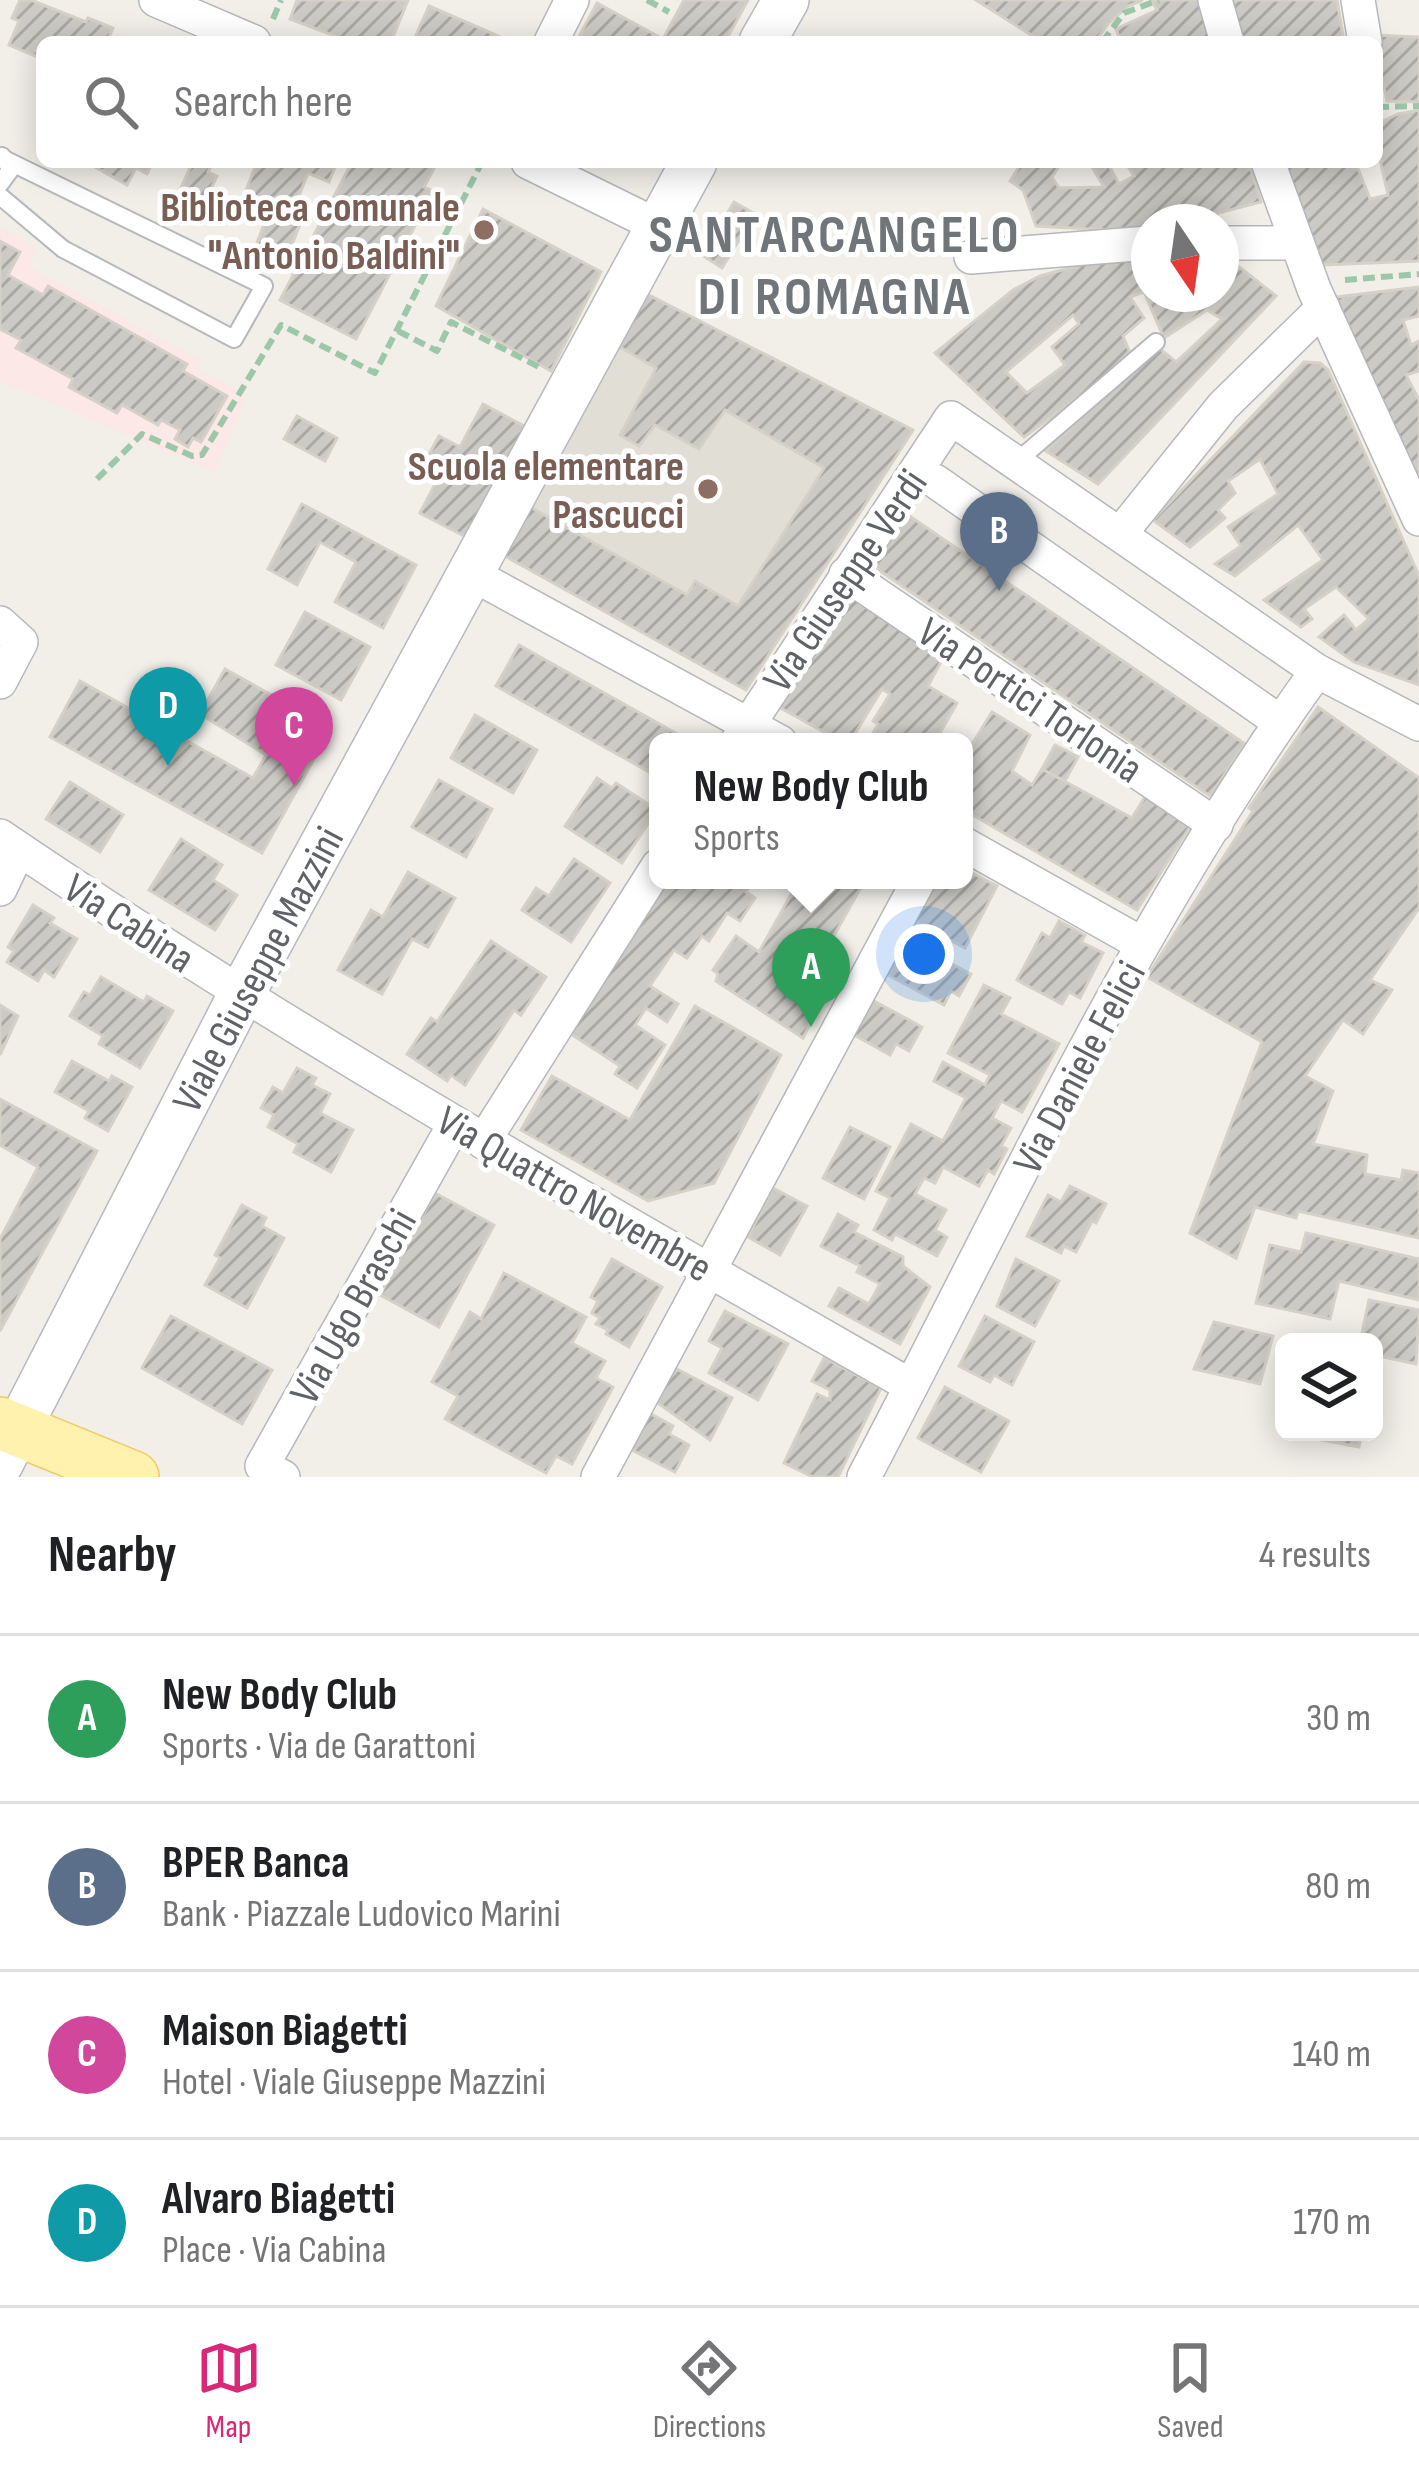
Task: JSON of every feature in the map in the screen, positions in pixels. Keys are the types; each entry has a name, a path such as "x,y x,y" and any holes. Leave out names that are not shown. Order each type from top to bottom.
{"main road":[{"path":"765,36 785,0"},
{"name":"Viale Giuseppe Mazzini","path":"6,1439 241,995 691,168"},
{"path":"6,1439 133,1477"}],"street":[{"path":"156,0 188,7 243,36"},
{"path":"554,36 572,0"},
{"path":"1215,0 1225,36"},
{"path":"1358,0 1364,36"},
{"path":"540,168 658,226"},
{"path":"1270,168 1317,296 1419,519"},
{"path":"1239,243 1296,243"},
{"path":"971,257 1131,245"},
{"path":"1120,534 1317,296"},
{"name":"Via Giuseppe Verdi","path":"742,733 951,418 1016,464"},
{"path":"1016,464 1317,671 1419,724"},
{"path":"935,481 1280,722"},
{"path":"470,574 742,733"},
{"name":"Via Portici Torlonia","path":"846,574 1216,825"},
{"path":"0,623 21,642 0,682"},
{"name":"Via Daniele Felici","path":"864,1477 1142,944 1280,722 1317,671"},
{"name":"Via Cabina","path":"0,890 10,843 241,995"},
{"path":"973,849 1142,944"},
{"path":"468,1133 649,879"},
{"path":"598,1477 914,889"},
{"name":"Via Quattro Novembre","path":"241,995 468,1133 911,1386"},
{"name":"Via Ugo Braschi","path":"283,1477 262,1466 468,1133"}],"lane":[{"path":"0,184 11,169 2,157"},
{"path":"0,196 63,249 234,339 264,286 2,157"},
{"path":"1016,464 1156,342"}],"path":[{"path":"647,0 669,12"},
{"path":"1107,36 1124,14 1160,0"},
{"path":"1383,106 1419,106"},
{"path":"97,478 142,434 192,456 202,455 281,325 375,373 479,168"},
{"path":"1317,296 1419,274"},
{"path":"398,331 437,350 451,322 573,383"}],"shaded area":[{"path":"0,227 36,247 30,267 202,361 197,370 247,394 215,472 0,381"},
{"name":"Scuola elementare Pascucci","path":"647,294 913,430 746,690 503,555"}],"building":[{"path":"20,0 31,0 113,28 110,36 36,36 36,56 9,45 19,21 12,18"},
{"path":"297,0 408,0 393,36 335,36 290,19"},
{"path":"684,0 748,0 728,36 665,36"},
{"path":"976,0 1143,0 1128,6 1099,36 1033,36"},
{"path":"1151,0 1198,0 1209,36 1119,36 1116,29 1157,10"},
{"path":"1228,0 1337,0 1343,36 1238,36"},
{"path":"597,3 658,36 579,36"},
{"path":"429,6 498,36 416,36"},
{"path":"1372,35 1419,37 1419,102 1387,101 1383,36"},
{"path":"1419,110 1419,261 1323,265 1279,168 1358,168 1370,199 1388,195 1382,168 1383,121"},
{"path":"97,168 136,168 127,185"},
{"path":"190,168 210,168 208,172 217,176 197,219 172,207"},
{"path":"255,168 335,168 329,182 308,173 293,211 304,214 286,260 255,248 272,203 245,193"},
{"path":"349,168 434,168 424,187 433,191 356,339 280,300"},
{"path":"1018,168 1058,168 1052,177 1059,188 1104,187 1093,168 1110,168 1119,184 1134,176 1129,168 1251,168 1261,202 1239,208 1239,204 1131,204 1131,231 1036,226 1023,190 1010,181"},
{"path":"734,202 755,214 722,268 702,255"},
{"path":"483,209 601,272 551,371 436,306"},
{"path":"0,241 20,252 8,275 43,295 48,286 187,364 183,371 227,396 201,442 193,438 188,447 175,439 180,430 161,420 158,425 122,405 117,413 69,387 73,379 16,348 21,340 0,329"},
{"path":"1131,257 1131,312 1140,312 1144,318 1123,336 1132,358 1024,437 935,353 1013,290 1040,276","holes":["1073,315 1079,324 1052,347 1065,365 1027,393 1006,372"]},
{"path":"1239,267 1276,296 1098,484 1046,451 1158,347 1176,362 1222,319 1210,312 1239,312"},
{"path":"1419,287 1419,316 1403,320 1411,345 1419,341 1419,371 1406,375 1419,400 1419,495 1336,297"},
{"path":"647,294 913,430 746,690 503,555 530,507 687,595 695,581 738,606 824,468 725,410 699,449 655,425 639,446 620,435 656,368 618,346"},
{"path":"1153,312 1204,312 1164,338"},
{"path":"1304,362 1320,363 1328,370 1419,576 1419,685 1354,662 1319,637 1344,615 1356,630 1369,619 1336,587 1304,609 1312,619 1301,627 1264,600 1323,560 1298,525 1235,576 1215,564 1241,546 1228,527 1278,494 1260,459 1228,481 1235,493 1218,510 1225,518 1190,547 1153,520"},
{"path":"483,404 526,427 468,538 420,513 443,469 426,460 439,436 460,447"},
{"path":"297,416 337,438 325,461 284,439"},
{"path":"302,504 416,565 383,628 335,602 356,562 320,542 297,585 268,569"},
{"path":"905,513 1245,744 1210,796 870,564"},
{"path":"853,594 944,656 928,686 957,703 940,733 873,733 878,724 873,721 890,694 882,689 855,733 826,733 777,706"},
{"path":"305,612 370,647 341,700 276,665"},
{"path":"519,645 675,733 649,733 649,772 496,686"},
{"path":"225,669 331,728 262,853 50,737 80,681 253,778 266,755 200,714"},
{"path":"1318,707 1419,778 1419,908 1370,980 1392,990 1363,1034 1343,1020 1305,1076 1333,1091 1313,1144 1367,1155 1365,1174 1401,1180 1403,1170 1419,1173 1419,1238 1298,1211 1296,1218 1255,1207 1236,1258 1190,1233 1262,1042 1147,977 1253,811 1249,808"},
{"path":"992,712 1030,735 1012,771 1032,785 1042,769 1132,818 1146,795 1191,825 1137,910 973,815 973,743"},
{"path":"475,715 537,750 513,793 451,758"},
{"path":"1055,745 1078,757 1065,781 1042,769"},
{"path":"597,778 612,788 616,783 649,805 649,822 622,863 565,826"},
{"path":"439,780 492,809 466,857 412,827"},
{"path":"70,782 123,815 100,852 46,819"},
{"path":"181,839 222,865 213,880 237,895 215,930 149,890"},
{"path":"574,859 610,883 571,942 522,910 536,888 549,896"},
{"path":"408,872 455,898 428,947 412,939 382,994 338,970 371,910 383,917"},
{"path":"973,874 997,886 965,948 914,921 930,889 973,889"},
{"path":"659,889 748,889 755,898 740,921 727,913 709,941 702,936 687,958 674,950 650,986 678,1004 667,1022 646,1008 635,1025 665,1045 637,1088 615,1074 620,1066 565,1030"},
{"path":"794,889 860,889 807,984 824,996 803,1038 716,981 718,974 713,970 736,936 759,952"},
{"path":"33,905 54,918 50,923 77,939 54,977 44,970 38,981 7,962 14,951 8,947"},
{"path":"1059,921 1085,935 1081,942 1103,953 1080,998 1069,992 1062,1004 1017,980 1042,933 1050,938"},
{"path":"912,925 944,942 937,956 971,974 959,996 951,991 944,1005 886,974"},
{"path":"491,941 546,977 521,1015 514,1010 465,1085 451,1075 447,1081 407,1054 431,1018 437,1022"},
{"path":"101,977 144,1002 147,996 173,1011 140,1068 99,1044 103,1036 70,1016 84,992 90,995"},
{"path":"984,985 1010,998 1001,1014 1059,1044 1022,1112 1001,1101 992,1118 1011,1128 994,1174 988,1170 979,1186 943,1167 935,1183 924,1178 915,1194 946,1210 935,1230 947,1237 937,1256 895,1234 892,1240 874,1230 890,1198 876,1191 911,1124 943,1141 966,1098 934,1081 943,1062 985,1085 990,1075 948,1053"},
{"path":"872,1000 922,1027 909,1051 896,1044 890,1055 854,1035"},
{"path":"0,1005 18,1016 0,1055"},
{"path":"695,1006 781,1055 714,1183 648,1201 521,1130 552,1076 630,1120"},
{"path":"72,1061 109,1081 112,1076 132,1087 108,1131 85,1118 89,1111 55,1092"},
{"path":"297,1068 316,1078 312,1085 330,1094 320,1113 353,1130 331,1172 294,1152 298,1144 268,1127 274,1115 261,1108 273,1087 283,1093"},
{"path":"0,1099 97,1151 0,1331 0,1239 38,1167 0,1145"},
{"path":"850,1127 890,1147 864,1199 823,1178"},
{"path":"1070,1186 1106,1204 1076,1252 1064,1246 1061,1253 1027,1236 1048,1195 1061,1202"},
{"path":"773,1188 807,1206 780,1255 748,1237"},
{"path":"435,1193 494,1225 439,1327 380,1295"},
{"path":"242,1205 266,1218 262,1226 284,1238 247,1308 205,1285"},
{"path":"838,1214 858,1225 854,1232 903,1257 903,1266 930,1287 900,1344 829,1306 839,1288 869,1304 880,1284 857,1272 860,1266 821,1246"},
{"path":"1306,1233 1419,1259 1419,1300 1339,1281 1330,1319 1256,1303 1270,1245 1301,1252"},
{"path":"612,1259 662,1287 629,1347 606,1334 608,1330 596,1324 600,1318 592,1313 598,1301 591,1297"},
{"path":"1016,1259 1059,1281 1035,1326 997,1306"},
{"path":"504,1273 586,1317 572,1343 605,1361 596,1378 613,1387 572,1464 556,1456 546,1473 445,1419 458,1396 432,1382 470,1312 481,1319"},
{"path":"1369,1300 1419,1310 1416,1364 1383,1357 1383,1333 1362,1333"},
{"path":"725,1311 788,1344 758,1400 709,1373 722,1348 709,1341"},
{"path":"171,1316 272,1370 242,1424 142,1368"},
{"path":"985,1316 1034,1342 1012,1385 994,1375 990,1382 959,1366"},
{"path":"1214,1322 1273,1336 1260,1384 1194,1369"},
{"path":"824,1358 881,1388 838,1477 813,1477 784,1463 817,1394 830,1400 830,1390 812,1381"},
{"path":"673,1367 732,1398 710,1440 655,1401"},
{"path":"945,1387 1009,1421 981,1472 918,1438"},
{"path":"649,1413 673,1426 669,1434 689,1445 675,1472 630,1449"},
{"path":"1327,1441 1360,1441 1359,1447"}],"place":[{"name":"Biblioteca comunale \"Antonio Baldini\"","path":"484,230"},
{"name":"Scuola elementare Pascucci","path":"708,489"},
{"name":"BPER Banca","path":"999,591"},
{"name":"Alvaro Biagetti","path":"168,766"},
{"name":"Maison Biagetti","path":"294,786"},
{"name":"New Body Club","path":"811,1027"}],"district":[{"name":"SANTARCANGELO DI ROMAGNA","path":"835,264"}]}
